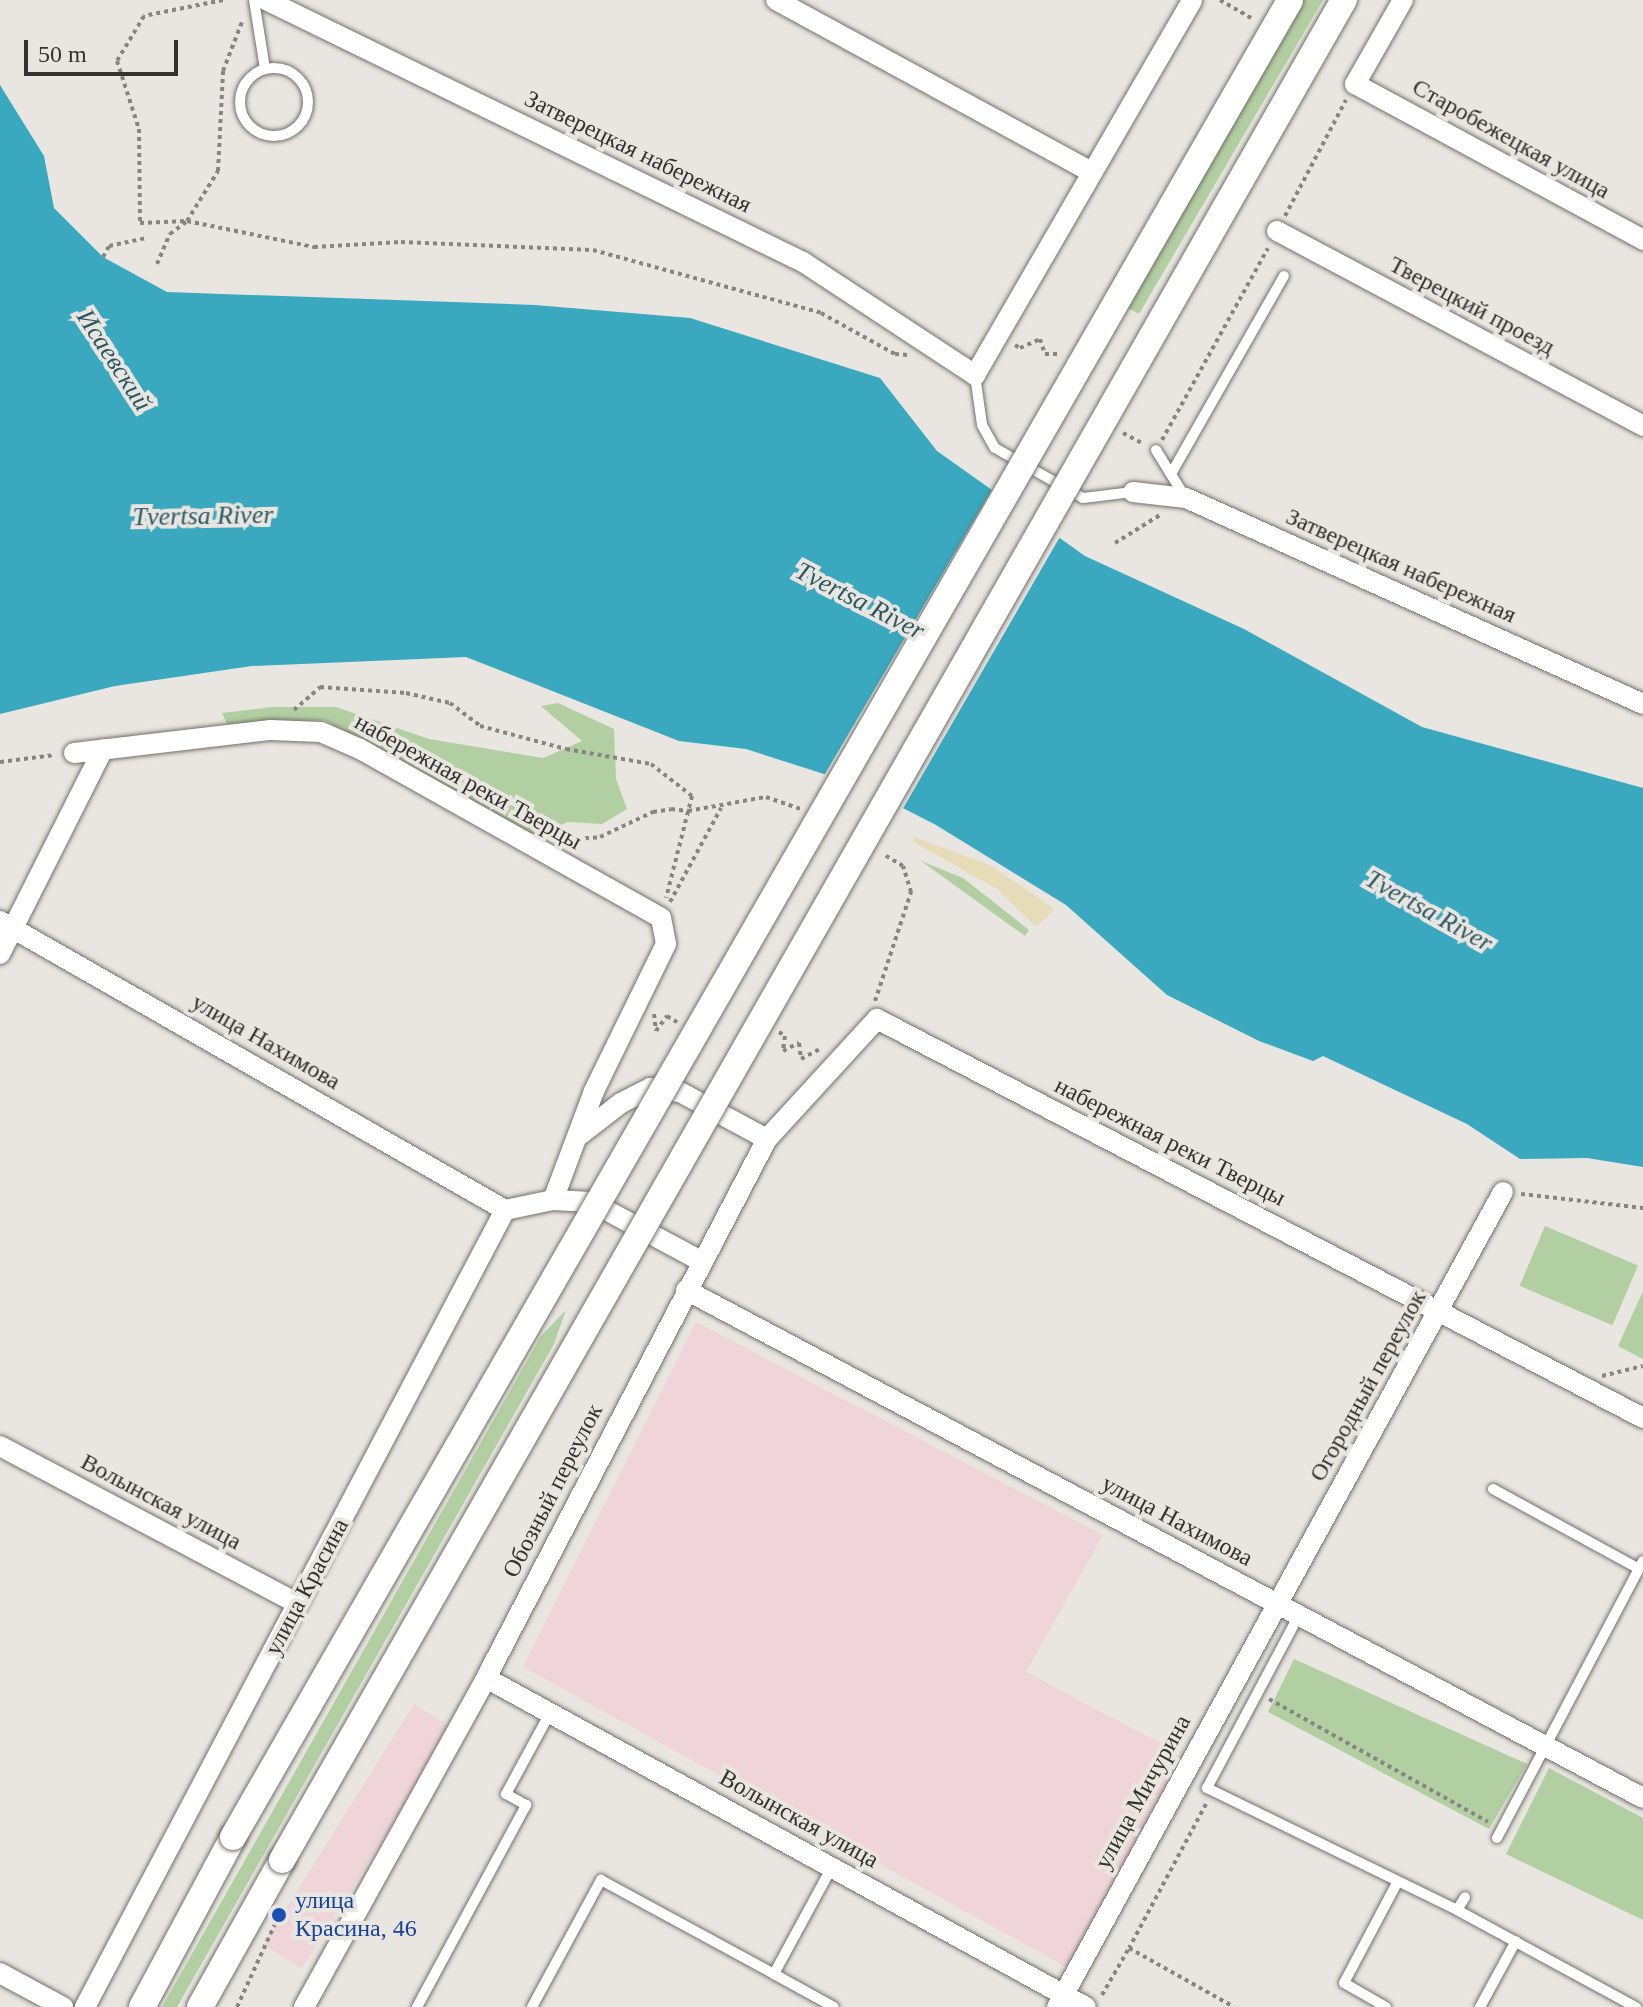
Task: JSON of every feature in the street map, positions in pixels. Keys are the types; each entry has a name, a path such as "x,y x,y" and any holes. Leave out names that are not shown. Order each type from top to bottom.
{"main road":[{"path":"142,2007 233,1837 1290,0"},
{"path":"200,2007 1344,0"}],"street":[{"name":"Затверецкая набережная","path":"266,0 803,262 975,375"},
{"path":"776,0 1092,172"},
{"path":"975,375 1192,0"},
{"path":"1355,84 1403,0"},
{"name":"Старобежецкая улица","path":"1355,84 1643,240"},
{"name":"Тверецкий проезд","path":"1277,231 1643,426"},
{"name":"Затверецкая набережная","path":"1133,492 1186,498 1643,704"},
{"name":"набережная реки Тверцы","path":"74,753 271,730 321,732 360,749 661,918"},
{"path":"0,954 7,924 103,749"},
{"path":"553,1200 581,1134 594,1091 629,1013 666,944 661,918"},
{"name":"улица Нахимова","path":"7,924 505,1210"},
{"name":"набережная реки Тверцы","path":"877,1019 1643,1418"},
{"name":"Обозный переулок","path":"304,2007 486,1678 767,1139 877,1019"},
{"path":"581,1134 621,1103 650,1088 680,1092 767,1139"},
{"name":"Огородный переулок","path":"1279,1605 1503,1192"},
{"path":"505,1210 553,1200 591,1202 701,1261"},
{"name":"улица Красина","path":"85,2007 505,1210"},
{"name":"улица Нахимова","path":"686,1290 1643,1798"},
{"name":"Волынская улица","path":"0,1446 298,1604"},
{"name":"улица Мичурина","path":"1060,2001 1189,1760 1279,1605"},
{"name":"Волынская улица","path":"486,1678 832,1867 1060,2001 1086,2007"},
{"path":"0,1973 63,2007"}],"lane":[{"path":"254,0 265,69"},
{"path":"265,69 291,72 307,93 303,119 282,135 256,132 240,111 244,85 265,69"},
{"path":"1171,474 1284,276"},
{"path":"975,375 982,425 995,448 1083,498 1133,492"},
{"path":"1156,450 1186,498"},
{"path":"1493,1489 1641,1565 1499,1834"},
{"path":"1299,1615 1207,1788 1457,1910 1636,2007"},
{"path":"417,2007 526,1805 506,1794 550,1713"},
{"path":"774,1974 832,1867"},
{"path":"532,2007 601,1880 834,2007"},
{"path":"1386,2007 1344,1983 1398,1881"},
{"path":"1457,1910 1465,1897"},
{"path":"1480,2007 1516,1941"}],"path":[{"path":"223,0 144,16 117,61 139,129 140,223 187,221 314,247 401,242 593,250 821,313 895,354 924,356"},
{"path":"1220,0 1256,21"},
{"path":"157,264 170,234 187,221 218,171 223,71 245,14"},
{"path":"1121,432 1156,450 1355,84"},
{"path":"103,257 109,246 126,247 147,238"},
{"path":"1020,348 1040,339 1045,354 1060,354 1065,365"},
{"path":"1115,543 1186,498"},
{"path":"271,730 320,687 406,693 450,703 480,726 566,749 651,764 692,796 661,918"},
{"path":"0,762 74,753"},
{"path":"535,848 577,835 600,837 653,812 721,807 661,918"},
{"path":"629,1013 639,1020 653,1009 656,1031 667,1016 679,1023"},
{"path":"775,1028 785,1036 783,1051 799,1043 801,1059 819,1047"},
{"path":"1503,1192 1643,1208"},
{"path":"1575,1382 1643,1366"},
{"path":"1263,1696 1499,1834"},
{"path":"1095,2007 1213,1790"},
{"path":"237,2007 279,1915"},
{"path":"1129,1948 1234,2007"}],"shaded area":[{"path":"696,1322 1103,1535 1026,1672 1181,1754 1068,1968 523,1667"},
{"path":"414,1704 452,1728 302,1969 264,1945"}],"green space":[{"path":"1303,0 1323,0 1139,314 1126,307"},
{"path":"558,703 614,729 616,779 627,809 602,824 568,822 531,837 325,720 227,724 222,713 272,707 336,707 429,739 543,758 582,741 541,706"},
{"path":"921,861 963,878 1029,930 1025,936"},
{"path":"1545,1226 1638,1265 1613,1325 1520,1286"},
{"path":"1643,1291 1643,1359 1618,1346"},
{"path":"566,1310 554,1344 177,2007 162,2007 541,1336"},
{"path":"1294,1659 1527,1764 1489,1829 1268,1712"},
{"path":"1549,1768 1643,1818 1643,1920 1506,1854"}],"sand":[{"path":"914,837 990,865 1055,909 1036,927 997,889 913,842"}],"water":[{"path":"0,85 44,156 54,208 103,257 167,292 535,305 690,318 880,378 937,451 1085,556 1244,629 1422,727 1643,788 1643,1167 1587,1158 1520,1159 1467,1124 1323,1056 1313,1061 1259,1041 1167,995 1066,905 936,825 858,785 746,749 679,741 466,657 252,666 115,686 0,714"}],"pier":[{"path":"994,486 1061,535 901,812 856,788 822,779"}],"place":[{"name":"улица Красина, 46","path":"279,1915"}],"water label":[{"name":"Исаевский","path":"114,360"},
{"name":"Tvertsa River","path":"203,516"},
{"name":"Tvertsa River","path":"860,601"},
{"name":"Tvertsa River","path":"1429,911"}]}
